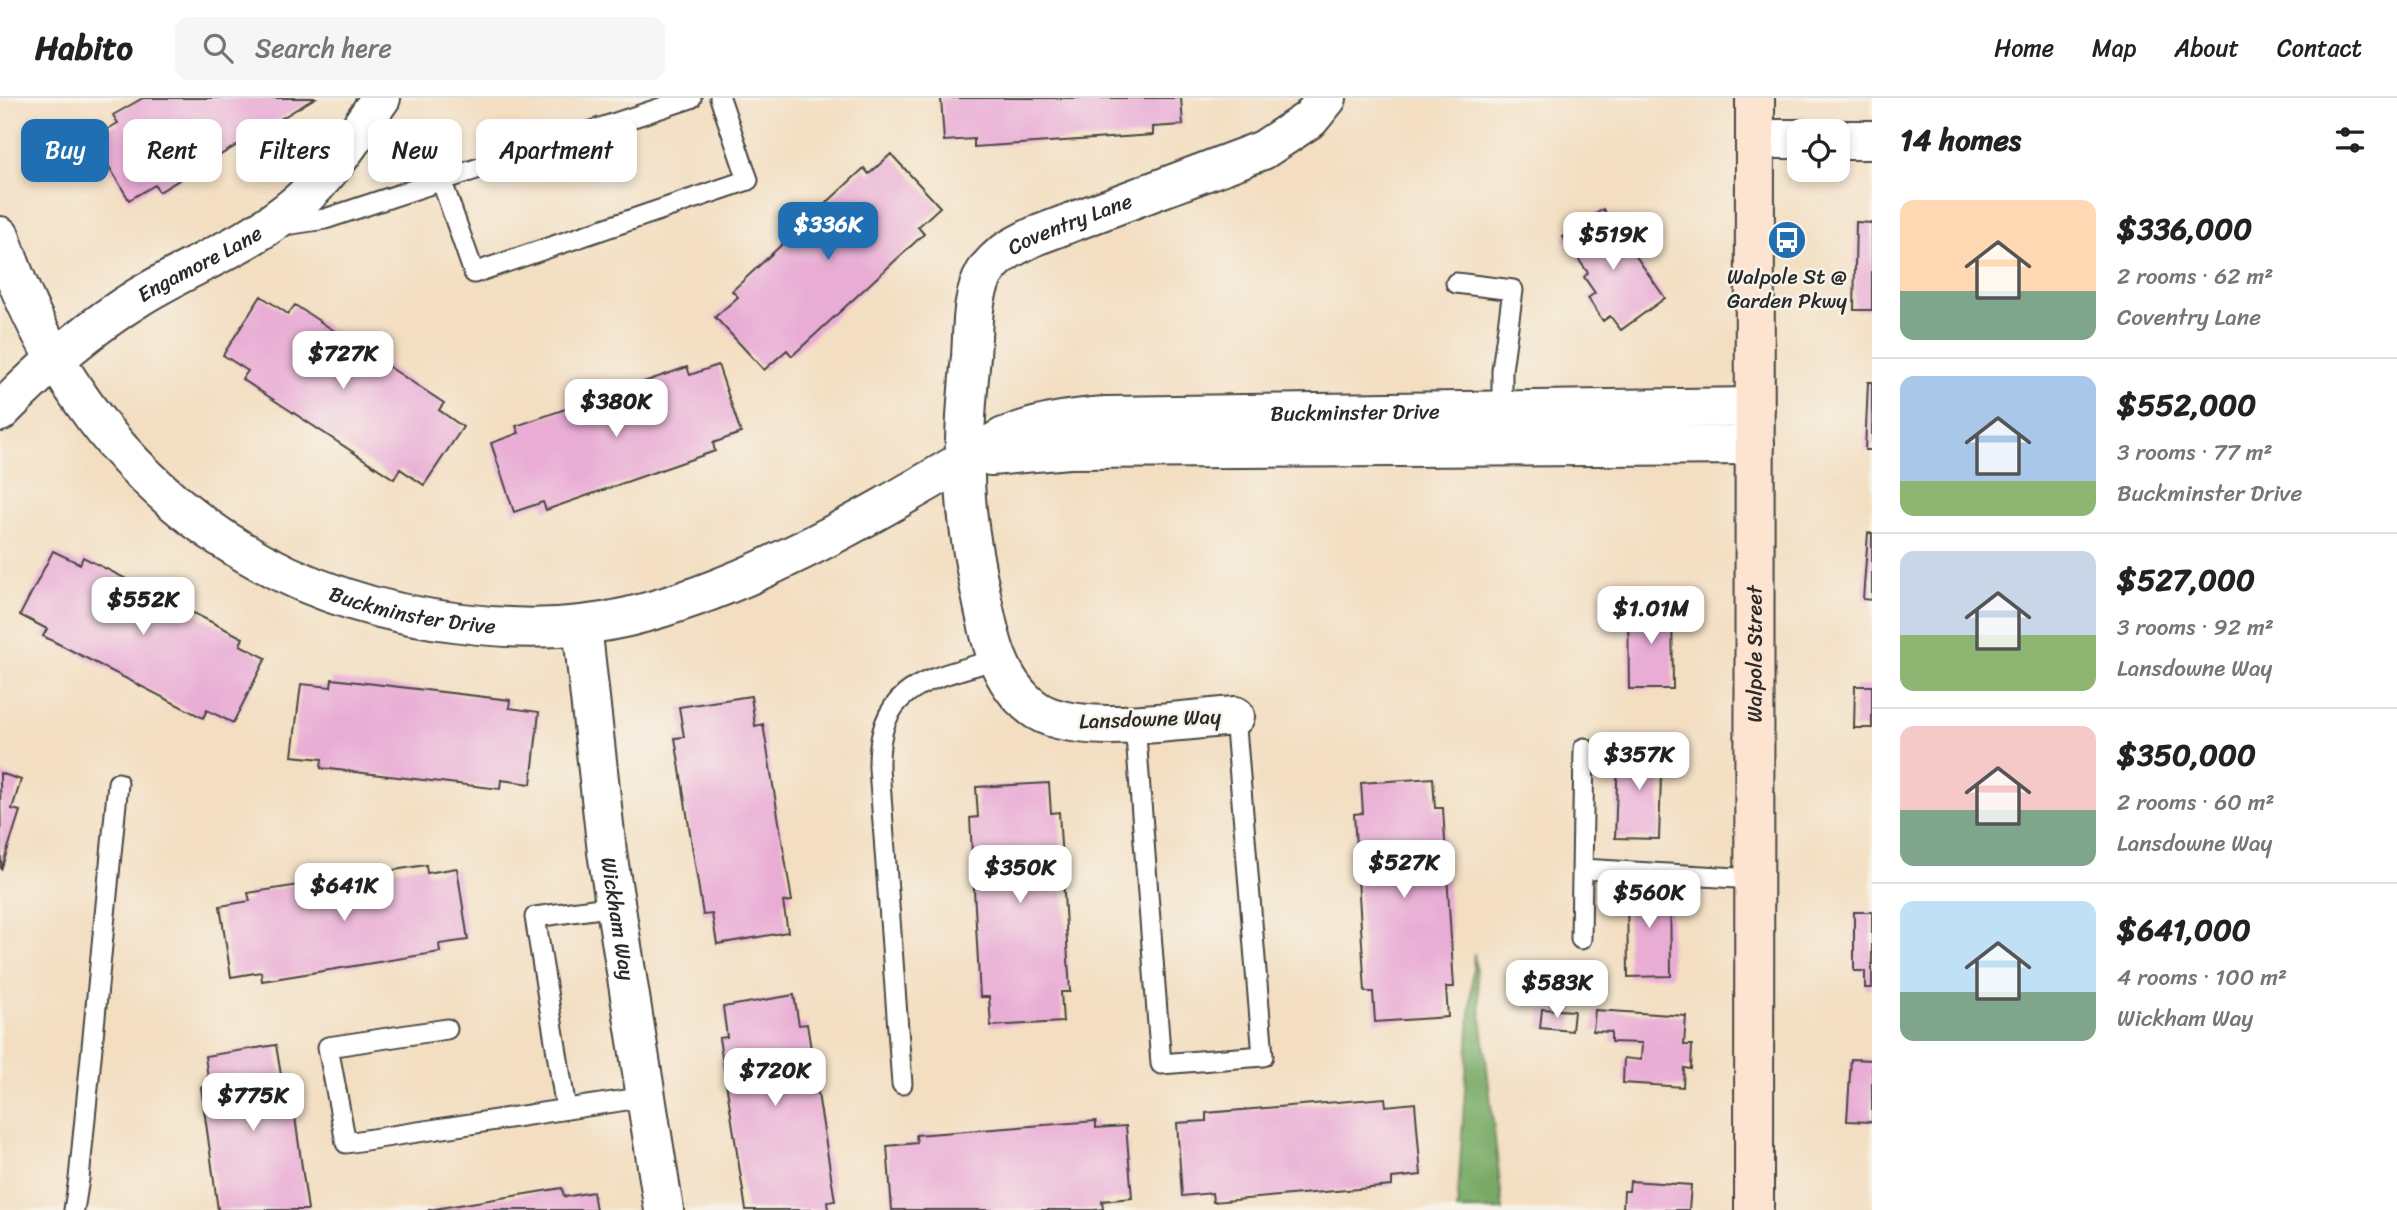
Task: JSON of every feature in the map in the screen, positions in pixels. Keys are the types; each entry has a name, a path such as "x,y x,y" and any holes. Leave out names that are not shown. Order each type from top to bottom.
{"main road":[{"name":"Walpole Street","path":"1754,1210 1755,98"}],"street":[{"name":"Engamore Lane","path":"0,412 56,358 94,327 140,296 232,249 278,219 318,183 381,98"},
{"name":"Coventry Lane","path":"965,460 976,296 984,274 998,257 1035,236 1263,150 1310,119 1327,98"},
{"path":"1755,139 1787,139"},
{"path":"1850,140 1872,140"},
{"name":"Buckminster Drive","path":"0,236 16,279 56,358 91,414 110,440 139,470 206,527 232,545 310,586 387,612 485,626 534,628 582,625 625,618 673,605 771,566 1004,437 1036,425 1066,419 1106,415 1502,428 1755,445"},
{"name":"Buckminster Drive","path":"1502,428 1755,407"},
{"name":"Lansdowne Way","path":"965,460 967,509 973,554 987,624 997,659 1012,685 1033,708 1063,722 1099,725 1235,716"},
{"name":"Wickham Way","path":"582,625 615,906 664,1210"}],"lane":[{"path":"462,175 691,98"},
{"path":"278,219 292,224 325,219 442,182 474,273 748,180 720,98"},
{"path":"1455,282 1513,290 1505,336 1502,428"},
{"path":"902,1084 879,768 883,727 893,705 906,692 923,683 997,659"},
{"name":"Lansdowne Way","path":"1135,723 1161,1063 1263,1056 1235,716"},
{"path":"1581,939 1584,748"},
{"path":"75,1210 118,783"},
{"path":"1583,869 1754,879"},
{"path":"566,1109 535,917 615,906"},
{"path":"447,1029 328,1047 346,1143 646,1097"}],"green space":[{"path":"1474,953 1503,1210 1457,1210"}],"building":[{"path":"143,98 315,98 280,119 236,119 236,146 222,154 222,119 123,119 123,182 176,182 159,192 155,185 129,200 109,166 109,128 118,123 113,115"},
{"path":"941,98 1181,98 1183,125 1153,127 1153,135 974,147 974,139 944,141"},
{"path":"891,154 940,207 918,227 924,234 792,356 787,350 764,370 715,317 738,297 732,291 864,168 869,174"},
{"path":"1603,209 1665,298 1621,330 1610,316 1603,321 1588,298 1595,293 1584,277 1588,273 1563,237"},
{"path":"1856,222 1872,223 1872,310 1854,310"},
{"path":"261,296 288,314 295,305 444,403 439,410 463,427 424,485 400,469 394,479 242,379 248,371 223,355"},
{"path":"718,365 741,433 713,443 715,451 546,510 543,502 514,512 491,443 519,433 516,426 687,367 690,375"},
{"path":"1868,382 1872,382 1872,450 1865,450"},
{"path":"1868,533 1872,533 1872,600 1863,599"},
{"path":"53,551 80,564 83,557 243,638 240,645 266,658 233,723 207,710 203,718 43,636 47,629 20,615"},
{"path":"1628,602 1672,602 1673,689 1629,689"},
{"path":"332,679 510,700 509,708 539,712 531,784 501,780 500,789 321,768 322,759 292,756 301,684 331,687"},
{"path":"1855,686 1872,686 1872,728 1854,728"},
{"path":"751,696 755,726 763,724 792,901 783,902 788,932 717,944 712,914 703,915 675,738 684,737 679,707"},
{"path":"1627,744 1662,745 1659,839 1615,838 1618,756"},
{"path":"0,773 21,780 12,809 20,811 1,870"},
{"path":"1433,778 1435,808 1443,808 1454,987 1446,987 1448,1017 1375,1022 1373,992 1365,992 1354,814 1363,813 1361,783"},
{"path":"1049,783 1051,813 1059,812 1070,992 1061,992 1063,1022 991,1026 989,997 980,997 970,818 978,817 976,787"},
{"path":"426,865 427,873 457,868 468,940 439,944 440,952 262,981 261,972 231,977 220,906 250,901 248,893"},
{"path":"1670,883 1671,976 1628,977 1627,884"},
{"path":"1854,912 1872,912 1872,988 1865,988 1865,971 1854,971"},
{"path":"794,995 799,1025 807,1024 835,1201 827,1202 828,1210 746,1210 719,1038 727,1037 723,1007"},
{"path":"1542,1009 1574,1011 1572,1031 1540,1028"},
{"path":"1595,1010 1686,1016 1684,1045 1692,1045 1691,1069 1684,1068 1683,1087 1623,1083 1624,1058 1641,1060 1642,1043 1611,1042 1611,1032 1593,1031"},
{"path":"276,1045 281,1075 289,1074 308,1210 218,1210 201,1087 209,1086 205,1056"},
{"path":"1851,1059 1872,1060 1872,1122 1847,1121"},
{"path":"1385,1098 1386,1106 1415,1103 1421,1175 1392,1178 1392,1186 1213,1202 1212,1193 1182,1196 1177,1123 1206,1121 1206,1113"},
{"path":"1096,1121 1096,1128 1126,1126 1132,1198 1102,1201 1103,1209 1094,1210 892,1210 887,1146 917,1143 916,1135"},
{"path":"1630,1181 1691,1185 1689,1210 1623,1210 1624,1191 1629,1191"},
{"path":"562,1188 564,1197 593,1192 596,1210 428,1210"}],"place":[{"name":"Walpole St @ Garden Pkwy","path":"1787,240"}]}
